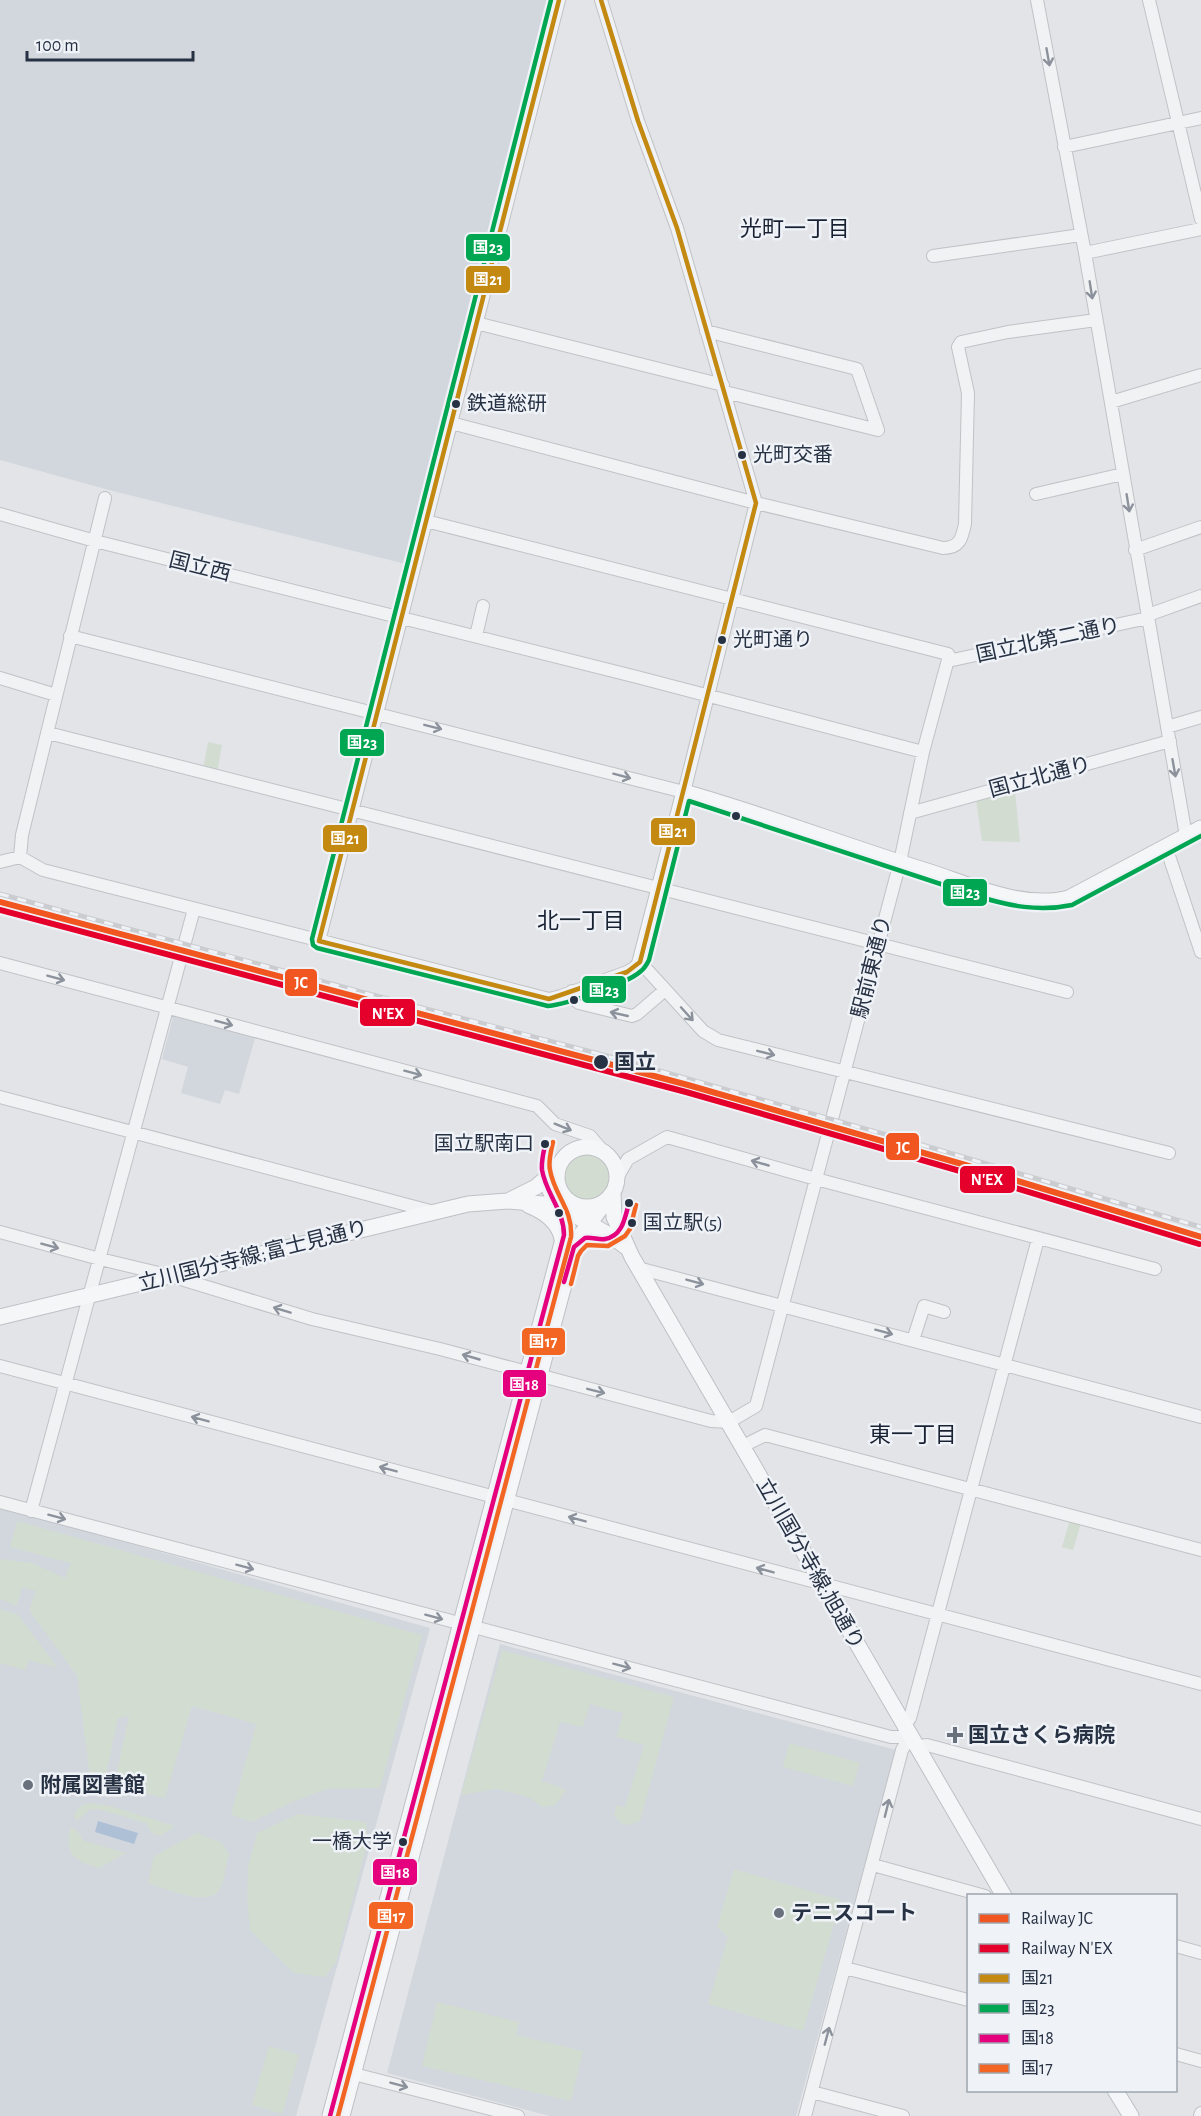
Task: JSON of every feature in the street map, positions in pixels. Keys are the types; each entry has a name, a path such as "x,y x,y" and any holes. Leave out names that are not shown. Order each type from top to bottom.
{"main road":[{"path":"640,962 684,792 1026,901 1056,901 1069,898 1201,828"},
{"path":"507,1201 525,1194 545,1180 567,1154 575,1149 584,1146 603,1151 616,1165 612,1191 589,1224 568,1245"},
{"path":"559,1164 556,1179 559,1188 564,1197 580,1207"},
{"path":"342,2116 348,2072 568,1245 566,1225 545,1180"},
{"path":"507,1201 589,1208 612,1191"},
{"name":"立川国分寺線;旭通り","path":"612,1191 614,1217 628,1249 1003,1894"},
{"path":"507,1201 537,1209 560,1230 568,1245"},
{"name":"立川国分寺線;富士見通り","path":"0,1317 468,1204 507,1201"},
{"path":"558,1205 611,1236 628,1249"},
{"path":"568,1245 589,1236 606,1239 628,1249"},
{"path":"330,2116 348,2072"},
{"path":"1116,2092 1131,2116"}],"street":[{"path":"319,941 559,0"},
{"path":"70,636 684,792 756,503 677,228 638,121 601,0"},
{"path":"1037,0 1082,236 1186,836"},
{"path":"1149,0 1201,219"},
{"path":"1064,147 1201,118"},
{"path":"1085,253 1201,229"},
{"path":"933,256 1082,236"},
{"path":"451,423 756,503 943,548 952,548 961,541 965,524 968,393 958,346 962,342 1008,332 1096,320"},
{"path":"477,323 878,430 857,369 706,331"},
{"path":"1111,402 1201,375"},
{"path":"1036,494 1123,474"},
{"path":"20,857 22,835 105,498"},
{"name":"国立西","path":"0,514 95,541 476,636 924,752"},
{"path":"426,521 948,654 948,661"},
{"path":"1135,550 1201,527"},
{"name":"国立北第二通り","path":"948,661 1148,617 1201,596"},
{"path":"476,636 483,606"},
{"name":"駅前東通り","path":"729,1422 756,1406 879,944 948,661"},
{"path":"0,678 56,695"},
{"path":"1167,727 1201,717"},
{"path":"48,733 1067,992"},
{"name":"国立北通り","path":"910,813 1170,741"},
{"path":"1166,847 1201,952"},
{"path":"0,861 20,857 43,870 549,999 627,972 640,962 710,1037 1169,1153"},
{"path":"31,1511 194,909"},
{"path":"0,963 537,1106 555,1124 588,1135 603,1151"},
{"path":"572,991 579,1003 627,1016 637,1014 665,990"},
{"path":"0,1097 434,1212"},
{"path":"612,1191 628,1159 667,1137 1155,1269"},
{"path":"0,1232 171,1276 312,1319 440,1349 711,1421 729,1422"},
{"path":"806,2116 902,1750 910,1737 910,1718 1038,1239"},
{"path":"639,1268 1201,1417"},
{"path":"913,1340 924,1306 944,1312"},
{"path":"0,1366 1201,1684"},
{"path":"743,1446 765,1435 1201,1550"},
{"path":"0,1502 891,1737 910,1737 927,1745 1201,1819"},
{"path":"873,1865 978,1894"},
{"path":"1177,1946 1201,1953"},
{"path":"845,1968 967,1999"},
{"path":"1177,2054 1201,2061"},
{"path":"348,2072 518,2116"},
{"path":"812,2092 903,2116"}],"shaded area":[{"path":"0,0 550,0 406,564 109,490 0,460"},
{"path":"208,742 222,745 217,773 203,770"},
{"path":"1015,791 1020,842 982,841 976,800"},
{"path":"177,1014 256,1035 239,1094 225,1090 220,1104 181,1093 188,1067 162,1059 173,1017"},
{"path":"582,1152 592,1152 607,1162 611,1176 610,1185 601,1196 592,1200 582,1200 567,1190 563,1181 563,1171 573,1156"},
{"name":"一橋大学","path":"0,1507 430,1628 296,2116 0,2116"},
{"path":"1070,1520 1081,1523 1073,1550 1062,1547"},
{"path":"17,1521 422,1635 380,1788 327,1789 290,1803 252,1822 231,1815 256,1724 192,1706 165,1798 114,1785 129,1716 118,1718 105,1780 90,1778 77,1676 29,1610 36,1591 22,1587 17,1606 0,1599 0,1559 32,1563 65,1578 71,1563 10,1547"},
{"path":"0,1609 18,1615 58,1668 29,1660 25,1670 0,1663"},
{"name":"一橋大学","path":"500,1644 896,1750 796,2116 550,2116 387,2073"},
{"path":"502,1650 674,1697 640,1821 629,1825 622,1824 614,1816 616,1805 625,1807 644,1745 616,1737 623,1713 590,1704 583,1727 560,1722 542,1781 567,1790 555,1805 542,1807 530,1798 497,1789 461,1795"},
{"path":"789,1743 860,1763 853,1786 783,1767"},
{"path":"89,1803 110,1806 175,1826 160,1836 152,1833 146,1823 98,1809 89,1810 78,1820 74,1818 79,1808"},
{"path":"298,1814 366,1822 368,1840 336,1962 325,1977 294,1973 250,1930 247,1898 248,1866 257,1833"},
{"path":"70,1828 76,1829 84,1841 126,1853 99,1868 83,1862 70,1851"},
{"path":"197,1833 222,1843 229,1854 219,1890 213,1895 196,1897 148,1883 154,1856"},
{"path":"734,1869 841,1900 803,2031 708,2004 728,1937 717,1927"},
{"path":"437,2002 519,2022 516,2035 583,2051 571,2101 422,2066"},
{"path":"269,2046 299,2055 282,2114 252,2105"}],"water":[{"path":"98,1821 138,1833 134,1844 95,1832"}],"railway":[{"path":"0,894 603,1055 1201,1227"}],"rail line":[{"name":"JC","path":"0,902 688,1085 962,1164 1201,1237"},
{"name":"N'EX","path":"0,910 686,1092 960,1171 1199,1244"}],"transit line":[{"name":"国23","path":"551,0 312,939 313,945 317,948 548,1006 610,987 634,976 644,969 649,960 689,801 977,896 1001,903 1036,908 1072,905 1201,836"},
{"name":"国21","path":"559,0 319,941 549,999 627,972 640,962 756,503 677,228 638,121 601,0"},
{"name":"国18","path":"330,2116 564,1235 561,1218 542,1170 546,1141"},
{"name":"国17","path":"338,2116 571,1237 569,1218 550,1170 553,1142"},
{"name":"国18","path":"564,1282 574,1247 585,1238 605,1239 616,1234 622,1225 629,1203"},
{"name":"国17","path":"571,1284 581,1251 587,1245 608,1246 625,1236 630,1229 636,1205"}],"place":[{"name":"鉄道総研","path":"456,404"},
{"name":"光町交番","path":"742,455"},
{"name":"光町通り","path":"722,640"},
{"name":"国立","path":"601,1062"},
{"name":"国立駅南口","path":"545,1144"},
{"name":"国立駅(5)","path":"632,1223"},
{"name":"国立さくら病院","path":"955,1735"},
{"name":"附属図書館","path":"28,1785"},
{"name":"一橋大学","path":"403,1842"},
{"name":"テニスコート","path":"779,1913"}],"district":[{"name":"光町一丁目","path":"795,229"},
{"name":"北一丁目","path":"581,921"},
{"name":"東一丁目","path":"913,1435"}]}
